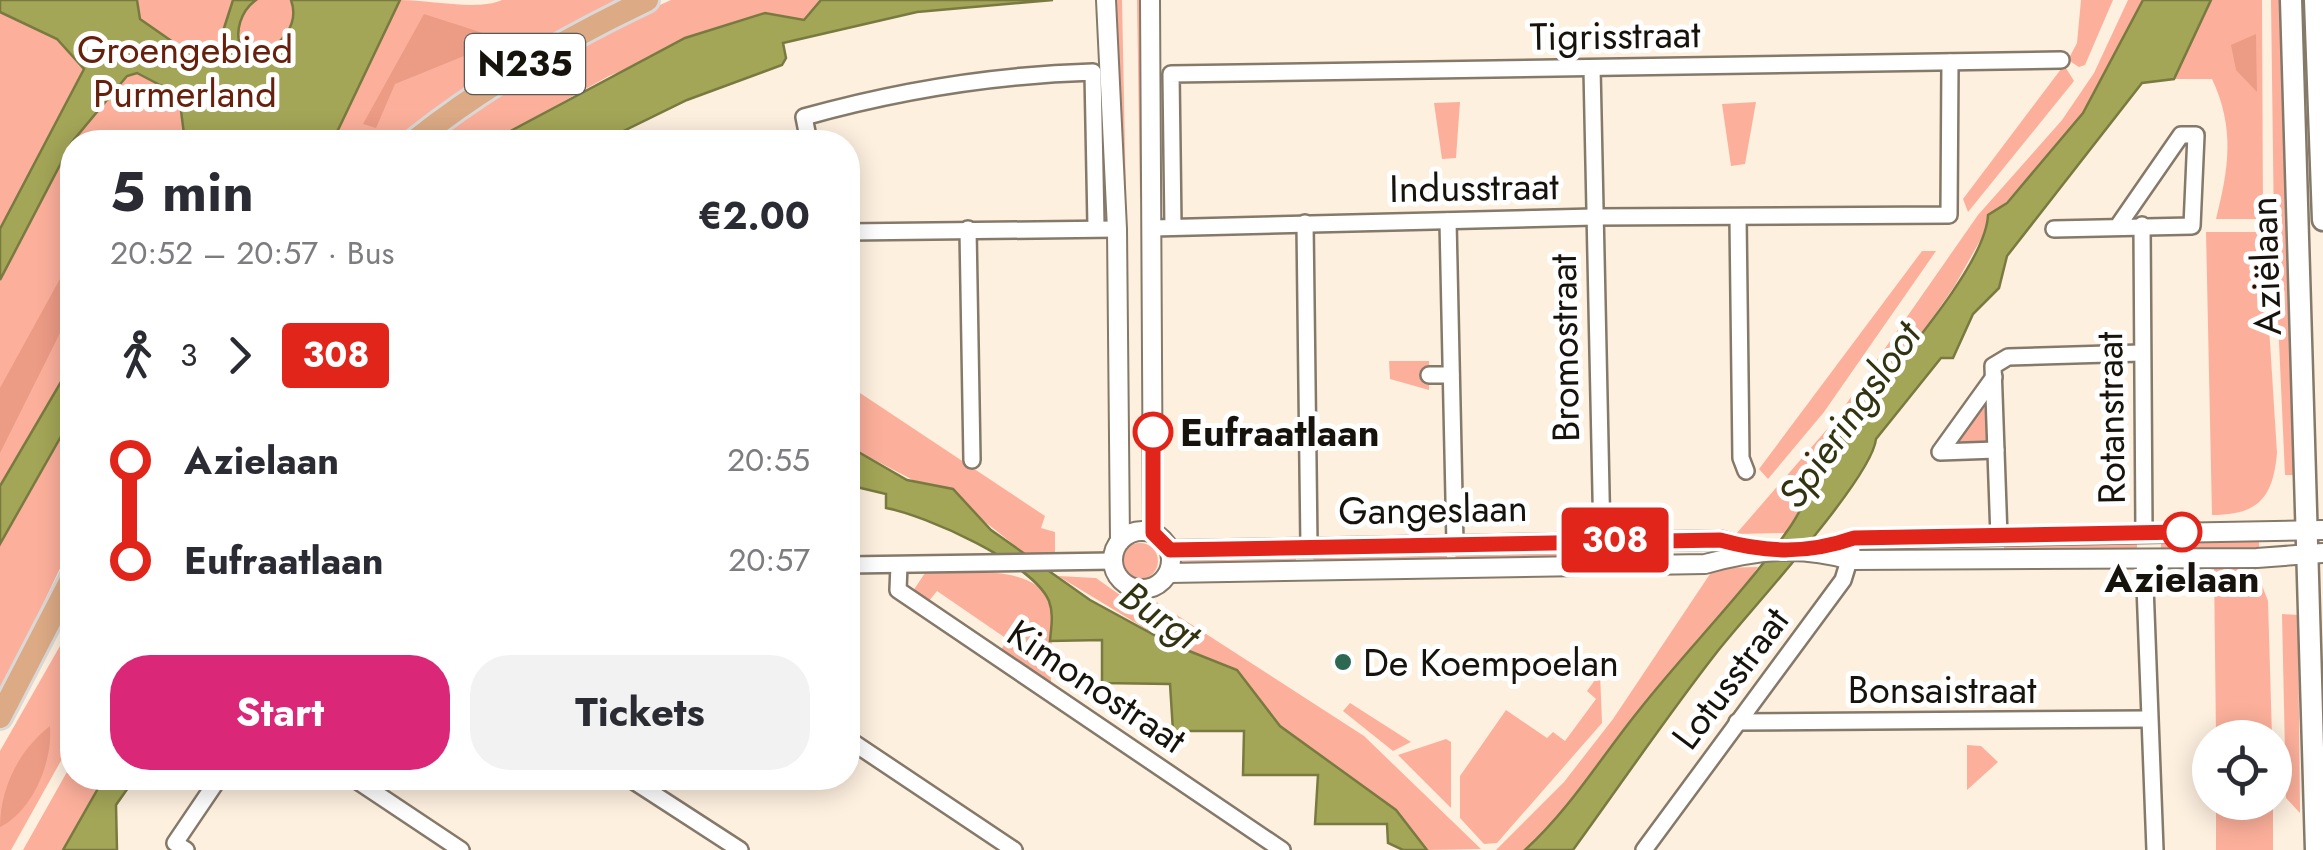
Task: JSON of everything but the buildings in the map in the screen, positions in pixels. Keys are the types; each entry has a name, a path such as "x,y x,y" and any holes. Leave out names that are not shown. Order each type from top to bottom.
{"main road":[{"name":"N235","path":"428,130 471,96 571,36 647,0"},
{"name":"Aziëlaan","path":"2291,0 2315,530"},
{"name":"Aziëlaan","path":"2315,0 2323,220"},
{"path":"2315,530 2316,845"},
{"path":"0,717 60,601"}],"street":[{"path":"1106,0 1118,229 1120,541 1113,561 1120,579 1136,589 1155,586 1169,573 1170,550 1153,533 1128,532 1120,541"},
{"path":"1150,0 1153,533"},
{"name":"Tigrisstraat","path":"1174,227 1171,74 2061,60"},
{"name":"Indusstraat","path":"860,232 1594,217 1949,215 1950,62"},
{"name":"Bromostraat","path":"1592,68 1602,566"},
{"path":"806,130 804,117 940,84 1015,74 1093,72 1096,226"},
{"path":"2054,229 2192,226 2196,135 2181,136 2118,226"},
{"path":"1738,217 1741,458 1746,471"},
{"path":"1448,221 1455,544"},
{"path":"1304,224 1310,572"},
{"name":"Rotanstraat","path":"2142,225 2144,558 2154,850"},
{"path":"968,229 972,460"},
{"path":"1999,560 1993,366 2008,357 2141,353"},
{"path":"1429,375 1451,375"},
{"path":"1994,377 1940,452 1996,450"},
{"name":"Gangeslaan","path":"1818,550 1854,538 2315,530"},
{"name":"Lotusstraat","path":"1644,850 1843,580 1854,538"},
{"name":"Gangeslaan","path":"1170,550 1720,540 1756,550"},
{"name":"Gangeslaan","path":"1169,573 1704,564 1756,550 1818,550 1851,560 2315,554"},
{"path":"860,565 1113,561"},
{"name":"Kimonostraat","path":"899,565 898,590 1282,850"},
{"name":"Bonsaistraat","path":"1737,722 2148,719"},
{"path":"860,747 1014,850"},
{"path":"180,847 212,790"},
{"path":"371,790 461,850"},
{"path":"648,790 740,850"}],"green space":[{"name":"Groengebied Purmerland","path":"58,0 334,0 240,130 65,130 113,41"},
{"path":"400,0 467,5 502,0 623,0 500,66 413,130 338,130"},
{"path":"671,0 821,0 804,20 765,13 609,76 512,130 437,130 593,35"},
{"path":"1113,0 1122,0 1126,198 1120,198"},
{"path":"1137,0 1146,0 1146,198 1140,198"},
{"path":"2081,0 2113,0 2085,65 2079,67 2068,60 2077,43"},
{"path":"2128,0 2143,0 2083,113 1994,216 1954,287 1895,372 1833,449 1789,528 1785,533 1736,534 1835,420 1978,215 2062,120 2094,73"},
{"path":"2211,0 2262,0 2263,219 2216,219 2228,148 2219,97 2212,79 2174,79"},
{"path":"2271,0 2283,0 2297,475 2285,475 2274,231"},
{"path":"0,12 57,38 84,69 0,229"},
{"path":"2064,65 2074,81 1968,212 1963,199"},
{"path":"1460,102 1456,158 1442,159 1434,103"},
{"path":"1756,102 1745,164 1731,166 1722,104"},
{"name":"Groengebied Purmerland","path":"60,140 60,413 0,529 0,252"},
{"path":"2206,232 2263,232 2277,453 2272,482 2260,501 2241,512 2212,515"},
{"path":"1922,251 1936,251 1824,412 1768,479 1759,469"},
{"path":"1389,361 1429,361 1429,390 1390,379"},
{"path":"860,393 1045,516 1041,528 1055,532 1055,554 1027,555 970,510 860,452"},
{"path":"1984,404 1989,441 1955,444"},
{"path":"60,438 60,568 0,695 0,544"},
{"path":"2259,537 2259,550 2161,552 2161,539"},
{"path":"2137,540 2137,554 2004,556 2004,541"},
{"path":"1140,543 1153,548 1158,561 1153,574 1140,579 1127,574 1122,561 1127,548"},
{"path":"1590,548 1590,561 1456,564 1455,550"},
{"path":"1447,550 1447,564 1314,566 1313,553"},
{"path":"1296,553 1296,566 1179,569 1178,555"},
{"path":"1758,567 1541,834 1525,850 1496,850 1564,782 1613,719 1714,568"},
{"path":"2255,567 2268,601 2272,720 2216,720 2214,568"},
{"path":"925,573 1001,574 1036,585 1047,597 1052,614 1051,685 1001,650 1007,639 937,591 929,601 913,591"},
{"path":"1058,576 1096,578 1127,600 1155,601 1364,736 1481,849 1427,850 1388,805 1280,726 1237,670 1169,643"},
{"path":"2282,614 2298,615 2300,813 2292,804 2292,720 2284,720"},
{"path":"60,646 60,762 11,850 0,850 0,751"},
{"path":"1600,673 1602,723 1497,843 1484,844 1460,818 1460,776 1506,710 1547,738 1553,732 1565,741 1596,699 1587,691"},
{"path":"1350,703 1411,742 1393,751 1343,711"},
{"path":"1446,739 1451,742 1451,808 1398,755"},
{"path":"1967,745 1981,746 1998,762 1967,790"},
{"path":"60,784 60,790 97,790 63,850 23,850"},
{"path":"2216,820 2273,820 2273,850 2216,850"}],"shaded area":[{"path":"0,0 137,0 140,19 183,49 205,58 216,53 233,0 256,0 243,16 238,35 241,49 258,54 274,46 291,26 291,0 400,0 338,130 183,130 179,95 137,73 127,76 82,130 60,130 60,165 0,280 0,229 84,69 57,39 0,12"},
{"path":"821,0 1053,0 917,12 783,43 786,58 782,65 687,100 626,130 512,130 685,38 765,13 804,20"},
{"path":"2143,0 2211,0 2174,79 2142,83 2007,256 1999,288 1973,314 1953,358 1941,358 1876,439 1854,484 1717,652 1573,850 1525,850 1571,800 1640,709 1773,551 1834,447 1968,268 1988,215 2007,203 2083,113"},
{"path":"424,14 486,34 464,56 395,84 376,128 363,124"},
{"path":"2256,34 2257,92 2236,70 2231,45"},
{"path":"60,279 60,333 0,453 0,388"},
{"path":"60,384 60,438 0,544 0,486"},
{"path":"860,453 907,480 953,489 991,530 1090,600 1169,643 1237,670 1280,726 1396,810 1427,850 1403,850 1388,843 1387,824 1315,824 1318,775 1243,775 1244,731 1173,731 1170,684 1102,683 1102,640 1050,641 1051,606 1039,586 976,543 926,520 886,508 886,494 860,488"},
{"path":"50,726 48,754 38,784 22,809 0,827 3,798 13,771 29,746"},
{"path":"97,790 127,790 116,805 117,850 63,850"}],"bus line":[{"name":"308","path":"1153,432 1153,533 1170,550 1720,540 1756,550 1818,550 1854,538 2182,532"}],"place":[{"name":"Eufraatlaan","path":"1153,432"},
{"name":"Azielaan","path":"2182,532"},
{"name":"De Koempoelan","path":"1343,662"}],"water label":[{"name":"Spieringsloot","path":"1849,415"},
{"name":"Burgt","path":"1160,615"}]}
